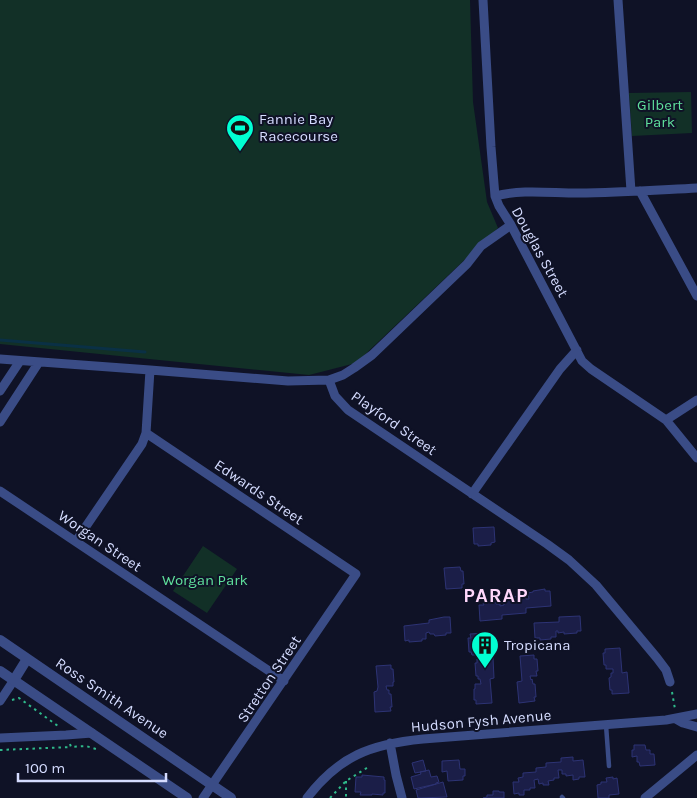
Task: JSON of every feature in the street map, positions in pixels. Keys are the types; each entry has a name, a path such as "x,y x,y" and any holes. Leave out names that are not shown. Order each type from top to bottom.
{"street":[{"name":"Douglas Street","path":"484,0 490,148 495,196 499,206 511,225 582,361 666,420 697,458"},
{"path":"618,0 635,191 697,296"},
{"path":"495,196 544,191 578,193 697,188"},
{"path":"0,359 288,381 328,380 349,371 372,355 467,264 481,246 511,225"},
{"path":"472,494 560,369 577,350"},
{"path":"0,391 20,361"},
{"path":"0,422 39,362"},
{"path":"76,540 142,444 146,433 150,370"},
{"name":"Playford Street","path":"328,380 335,396 348,410 569,560 596,585 657,658 666,670 670,682"},
{"path":"666,420 697,400"},
{"name":"Edwards Street","path":"146,433 356,574"},
{"name":"Worgan Street","path":"0,491 76,540 284,681"},
{"name":"Stretton Street","path":"204,798 356,574"},
{"name":"Ross Smith Avenue","path":"0,640 231,798"},
{"path":"2,698 27,659"},
{"path":"0,671 187,798"},
{"name":"Hudson Fysh Avenue","path":"307,798 322,780 346,760 372,748 390,743 676,719 697,714"},
{"path":"676,719 697,727"},
{"path":"0,738 92,733"},
{"path":"390,743 402,798"},
{"path":"645,798 697,755"}],"lane":[{"path":"606,724 609,766"}],"path":[{"path":"670,682 676,719"},
{"path":"2,698 10,701 19,698 63,729 71,747"},
{"path":"0,750 86,746 94,748"},
{"path":"330,798 346,781 370,766"},
{"path":"346,781 346,798"}],"green space":[{"name":"Fannie Bay Racecourse","path":"0,0 470,0 473,102 487,202 498,228 356,363 309,375 0,344"},
{"name":"Gilbert Park","path":"691,92 692,133 632,136 629,93"},
{"name":"Worgan Park","path":"203,546 237,569 207,613 173,591"}],"building":[{"path":"494,527 495,542 491,543 491,545 478,546 478,544 474,544 473,528"},
{"path":"460,567 461,571 463,571 464,584 462,584 462,588 446,589 444,568"},
{"name":"Tropicana","path":"545,589 545,591 550,591 551,606 526,608 526,613 502,615 502,619 480,621 479,605 484,605 483,603 496,602 500,606 504,605 504,600 509,599 508,597 520,596 521,598 529,599 528,593"},
{"name":"Tropicana","path":"580,616 581,631 577,631 577,633 564,634 564,632 558,633 556,631 556,637 551,637 551,639 540,640 540,638 535,638 534,623 559,622 559,617"},
{"path":"450,617 451,633 435,636 429,632 426,633 426,639 422,639 422,641 405,641 404,626 429,623 429,620"},
{"name":"Tropicana","path":"487,633 488,658 493,658 494,678 490,679 492,703 476,704 476,700 474,700 475,684 481,684 480,679 476,676 475,663 477,663 478,655 472,655 469,652 468,638 471,638 470,634"},
{"name":"Tropicana","path":"620,648 622,673 627,672 629,693 612,694 609,678 611,673 613,673 613,669 606,669 603,653 605,653 605,649"},
{"name":"Tropicana","path":"534,655 534,659 537,659 538,671 536,671 537,676 530,676 533,684 535,684 535,701 519,703 517,682 522,681 520,656"},
{"path":"391,665 394,682 393,686 386,686 389,694 391,694 391,711 375,712 374,692 377,691 378,687 376,666"},
{"path":"634,745 645,745 646,750 650,750 650,754 654,754 655,765 640,766 639,762 637,762 637,756 632,757"},
{"path":"573,757 573,761 583,760 585,777 573,780 573,775 566,776 566,774 562,774 562,770 558,770 559,778 548,781 549,785 539,784 538,779 534,780 535,788 524,790 524,795 514,794 513,782 519,782 518,778 523,777 523,773 536,772 536,768 546,767 546,763 561,762 561,758"},
{"path":"423,760 426,771 415,773 412,763"},
{"path":"459,760 460,769 465,769 463,780 448,781 447,771 442,772 442,761"},
{"path":"429,770 431,777 437,776 439,782 414,789 411,777"},
{"path":"362,775 384,777 385,793 383,795 360,795 361,792 355,792 356,777 362,777"},
{"path":"613,777 613,779 617,778 619,794 609,795 609,798 598,798 597,785 601,784 601,782 607,782 606,778"},
{"path":"443,782 447,797 418,798 416,790"},
{"path":"493,791 504,792 504,798 483,798 487,797 487,795 493,795"}],"waterway":[{"path":"0,340 145,352"}],"place":[{"name":"Fannie Bay Racecourse","path":"240,152"},
{"name":"Tropicana","path":"485,669"}],"district":[{"name":"PARAP","path":"496,595"}]}
